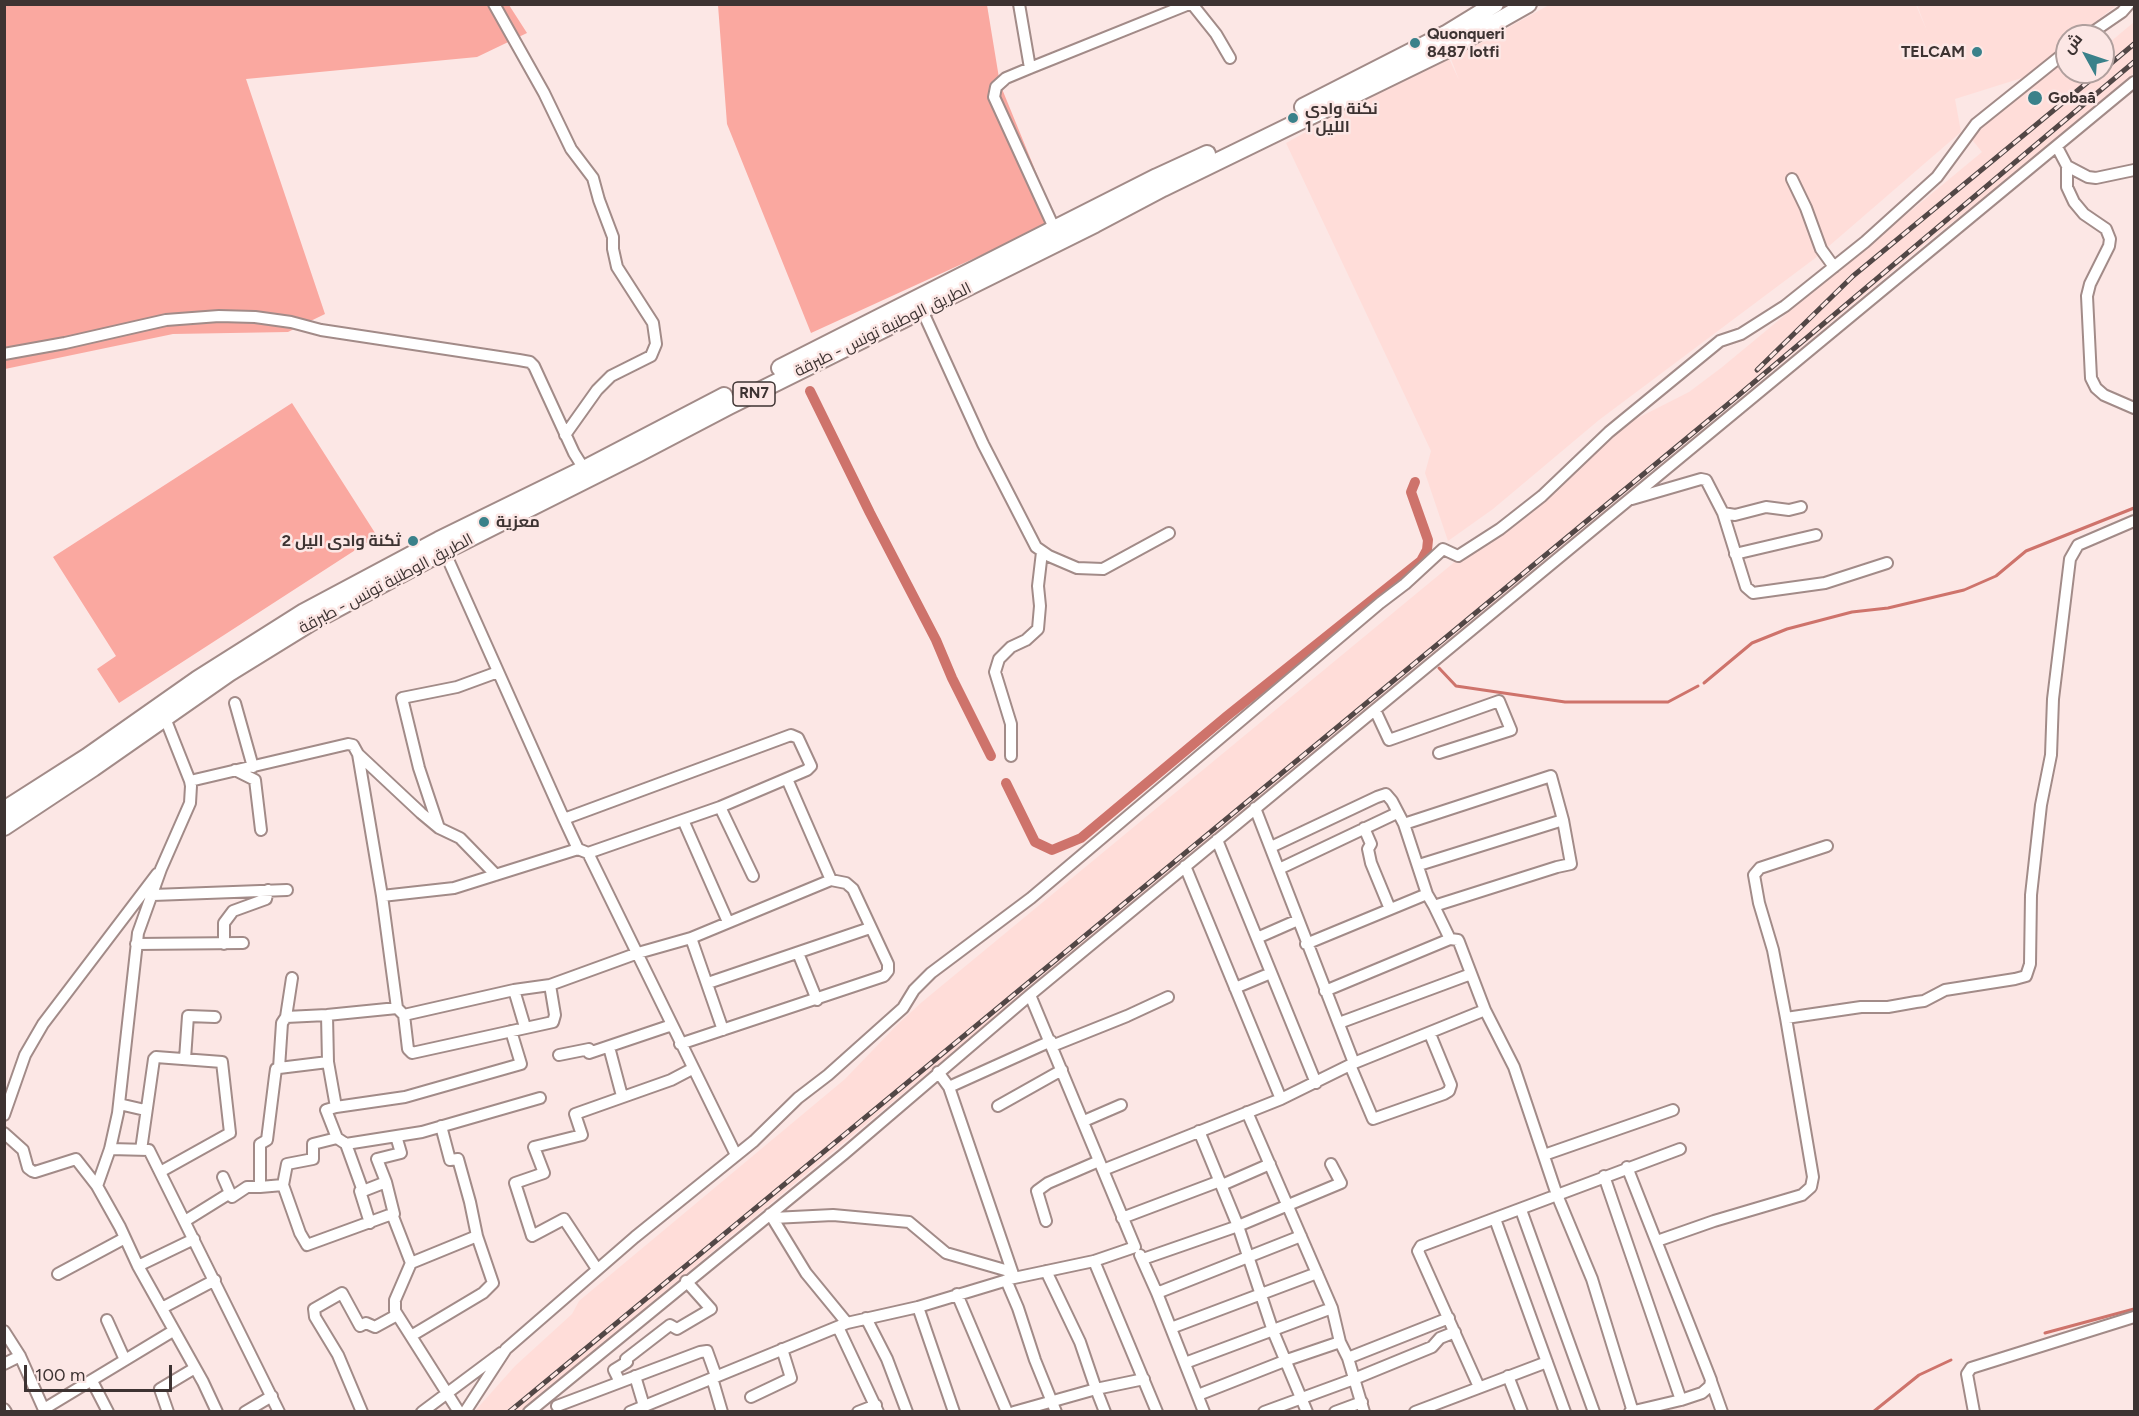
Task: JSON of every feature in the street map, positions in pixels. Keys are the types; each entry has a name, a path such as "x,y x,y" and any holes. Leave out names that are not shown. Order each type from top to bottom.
{"main road":[{"name":"الطريق الوطنية تونس - طبرقة","path":"4,810 87,757 189,685 304,612 922,310 1092,218 1157,177 1278,120 1436,39 1495,4"},
{"name":"الطريق الوطنية تونس - طبرقة","path":"586,474 671,422 1055,230 1092,218 1173,183 1452,47 1528,4"},
{"name":"الطريق الوطنية تونس - طبرقة","path":"4,827 229,673 441,546"}],"street":[{"path":"494,4 544,93 571,149 593,178 613,237 617,267 653,323 656,344 651,356 611,376 597,390 565,435"},
{"path":"1019,4 1030,68"},
{"path":"1055,230 994,97 996,87 1000,83 1030,68 1191,4 1216,34 1230,58"},
{"path":"2104,24 2129,4"},
{"path":"422,1412 506,1350 597,1269 754,1141 798,1098 828,1075 903,1008 914,990 931,973 1030,898 1405,584 1443,549 1458,556 1500,529 1542,496 1610,432 1720,342 1741,334 1785,306 1834,267 1915,199 1937,177 1976,124 2055,61"},
{"path":"529,1412 686,1281 771,1216 938,1072 1185,866 2134,82"},
{"path":"2057,147 2067,166 2067,187 2074,202 2084,214 2106,229 2110,239 2109,246 2091,280 2087,296 2091,378 2096,388 2104,395 2134,408"},
{"path":"2067,166 2081,174 2096,178 2134,170"},
{"path":"1792,179 1806,207 1821,249 1834,267"},
{"path":"922,310 983,444 1036,547 1049,556 1077,568 1103,569 1168,533"},
{"path":"4,354 166,320 219,316 255,317 291,322 321,330 530,362 586,474"},
{"path":"1626,501 1701,479 1706,480 1723,513 1746,587 1753,593 1759,594 1825,583 1887,563"},
{"path":"1723,513 1735,514 1766,507 1789,510 1802,507"},
{"path":"1786,1018 1924,1001 1945,990 2026,976 2030,964 2031,886 2041,805 2051,756 2053,699 2070,559 2078,545 2134,521"},
{"path":"1735,554 1816,535"},
{"path":"441,546 564,819 638,953 692,1069 736,1155"},
{"path":"1011,756 1011,724 995,672 999,659 1011,647 1026,640 1038,629 1040,606 1038,586 1042,552"},
{"path":"439,828 418,768 402,698 458,687 498,672"},
{"path":"1375,710 1389,740 1499,701 1512,730 1439,753"},
{"path":"235,704 253,767"},
{"path":"97,1186 110,1149 119,1104 138,933 161,869 190,803 192,786 165,718"},
{"path":"382,896 454,888 583,851 720,807 807,770 811,766 798,738 794,735 564,819"},
{"path":"190,781 348,744 353,746 358,754 421,813 439,828 460,838 496,875"},
{"path":"358,754 408,1049 412,1053 553,1022 555,1015 550,985"},
{"path":"235,770 255,780 261,830"},
{"path":"1404,824 1551,776 1563,820 1571,864 1434,906"},
{"path":"787,779 831,880"},
{"path":"1271,847 1386,794 1404,824 1427,894 1450,939"},
{"path":"720,807 753,876"},
{"path":"1255,808 1306,944 1339,1023 1372,1119 1449,1091 1451,1085 1430,1034"},
{"path":"1279,868 1397,813"},
{"path":"683,820 728,922"},
{"path":"1419,865 1563,820"},
{"path":"1364,828 1371,844 1368,849 1371,863 1390,909"},
{"path":"1217,840 1316,1083"},
{"path":"1656,1241 1802,1195 1811,1186 1813,1177 1786,1018 1773,950 1759,903 1754,875 1760,868 1827,846"},
{"path":"1185,866 1281,1099"},
{"path":"4,1115 25,1055 43,1024 161,869"},
{"path":"286,1017 400,1012 550,985 638,953 691,938 831,880 846,883 853,890 888,964 888,971 884,976 680,1044"},
{"path":"224,944 224,923 233,912 266,899 268,890"},
{"path":"153,895 287,890"},
{"path":"1306,944 1427,894"},
{"path":"1257,938 1298,920"},
{"path":"708,983 870,928"},
{"path":"691,938 723,1030"},
{"path":"1325,991 1450,939 1458,940 1485,1010 1514,1067 1557,1195 1592,1279 1632,1411 1681,1400 1707,1390 1711,1380"},
{"path":"136,944 243,944"},
{"path":"798,952 817,1000"},
{"path":"1235,988 1271,973"},
{"path":"1339,1023 1471,974"},
{"path":"279,1068 282,1023 286,1017 292,978"},
{"path":"514,990 525,1027"},
{"path":"1030,995 1052,1043 1122,1218 1158,1293 1204,1412"},
{"path":"950,1087 1052,1043 1127,1016 1168,997"},
{"path":"1046,1221 1037,1191 1048,1183 1199,1131 1281,1099 1352,1064 1485,1010"},
{"path":"327,1015 328,1062 336,1107"},
{"path":"185,1059 188,1016 215,1017"},
{"path":"559,1055 589,1049 589,1053 672,1025"},
{"path":"363,1191 326,1110 405,1097 520,1064 511,1031"},
{"path":"609,1047 622,1096"},
{"path":"141,1150 154,1059 156,1057 222,1062 230,1133 160,1172"},
{"path":"260,1187 260,1144 267,1140 276,1069 328,1062"},
{"path":"597,1269 564,1219 532,1236 515,1183 544,1173 534,1147 582,1135 576,1114 671,1080 692,1069"},
{"path":"998,1106 1062,1070"},
{"path":"938,1072 950,1087 1011,1276 1018,1308 1035,1360 1056,1412"},
{"path":"392,1214 305,1244 284,1185 287,1164 313,1159 313,1144 422,1132 540,1098"},
{"path":"119,1104 145,1110"},
{"path":"1083,1121 1121,1105"},
{"path":"1544,1155 1673,1110"},
{"path":"1247,1112 1332,1308 1363,1407 1335,1412"},
{"path":"411,1336 483,1293 493,1283 477,1236 458,1159 450,1160 441,1126"},
{"path":"1199,1131 1238,1226 1274,1331 1307,1412"},
{"path":"4,1133 23,1150 28,1168 32,1171 76,1159 97,1186 217,1412"},
{"path":"396,1136 401,1153 377,1159 386,1182 394,1214 392,1214 411,1263"},
{"path":"110,1149 149,1150 279,1412"},
{"path":"1479,1386 1419,1248 1627,1167 1680,1149"},
{"path":"1122,1218 1270,1164"},
{"path":"1143,1259 1238,1226 1341,1183 1331,1164"},
{"path":"1627,1167 1722,1412"},
{"path":"1604,1176 1681,1400"},
{"path":"223,1177 232,1197 247,1187 284,1185"},
{"path":"370,1223 360,1191 386,1182"},
{"path":"185,1221 230,1194"},
{"path":"1521,1210 1594,1412"},
{"path":"771,1216 833,1215 909,1222 946,1253 1011,1276"},
{"path":"771,1216 842,1325 877,1408 858,1412"},
{"path":"1495,1219 1565,1412"},
{"path":"459,1412 395,1311 395,1300 411,1263 477,1236"},
{"path":"1158,1293 1301,1236"},
{"path":"58,1274 125,1238"},
{"path":"138,1266 194,1239"},
{"path":"630,1412 652,1406 714,1377 842,1325 918,1307 1011,1276 1094,1261 1135,1247"},
{"path":"1094,1261 1157,1412"},
{"path":"1046,1271 1080,1342 1105,1412"},
{"path":"1171,1328 1317,1273"},
{"path":"162,1308 215,1280"},
{"path":"620,1382 614,1370 627,1362 626,1359 670,1325 677,1329 711,1310 686,1281"},
{"path":"363,1412 338,1356 315,1317 314,1309 342,1293 360,1326 366,1323 375,1327 398,1315"},
{"path":"957,1294 1007,1412"},
{"path":"918,1307 954,1412"},
{"path":"1185,1363 1332,1308"},
{"path":"1974,1412 1967,1374 1971,1368 2134,1317"},
{"path":"866,1318 887,1359 907,1412"},
{"path":"1348,1358 1449,1318"},
{"path":"107,1320 125,1360"},
{"path":"4,1331 20,1356 42,1410 173,1330"},
{"path":"1264,1412 1432,1347 1440,1338 1455,1332"},
{"path":"1198,1395 1287,1360 1341,1342"},
{"path":"751,1397 791,1378 782,1349"},
{"path":"465,1412 506,1350"},
{"path":"553,1392 558,1409 635,1376 707,1351 723,1412"},
{"path":"4,1364 20,1356"},
{"path":"1416,1412 1546,1362"},
{"path":"168,1412 160,1389 195,1368"},
{"path":"635,1376 652,1406"},
{"path":"1509,1376 1522,1412"},
{"path":"1014,1412 1051,1400 1144,1378"},
{"path":"92,1381 108,1412"},
{"path":"245,1412 272,1396"}],"shaded area":[{"path":"4,5 509,5 527,33 477,57 246,79 325,314 288,332 173,334 5,369"},
{"path":"718,5 987,5 1000,84 1056,221 811,333 727,124"},
{"path":"1549,5 1916,5 1927,31 1917,5 2117,5 2092,24 2055,24 2055,53 2025,77 1955,99 1961,132 1814,259 1599,420 1493,509 1448,541 1425,473 1431,451 1286,143 1447,54 1459,80 1451,59"},
{"path":"2134,22 2134,73 521,1411 474,1412 515,1366 572,1314 579,1301 845,1079 922,1002 1624,425 1689,392 1721,368 1982,152 1969,136 2055,66 2055,84 2115,84 2115,38"},
{"path":"292,403 377,536 119,703 97,669 116,656 53,557"}],"waterway":[{"path":"810,391 936,640 952,678 991,756"},
{"path":"1006,783 1035,842 1052,850 1081,838 1227,716 1421,561 1427,550 1428,540 1411,492 1415,482"},
{"path":"1704,683 1752,643 1787,629 1852,612 1888,608 1964,590 1996,576 2026,551 2134,508"},
{"path":"1439,668 1456,686 1565,702 1668,702 1698,686"},
{"path":"2045,1333 2134,1309"},
{"path":"1873,1412 1919,1375 1951,1360"}],"railway":[{"path":"2115,60 2134,44"},
{"path":"509,1412 1727,405 2134,62"},
{"path":"1757,370 1853,276 2085,84"}],"place":[{"name":"Quonqueri 8487 lotfi","path":"1415,43"},
{"name":"TELCAM","path":"1977,52"},
{"name":"Gobaâ","path":"2035,98"},
{"name":"نكنة وادى الليل 1","path":"1293,118"},
{"name":"معزية","path":"484,522"},
{"name":"ثكنة وادى اليل 2","path":"413,541"}]}
